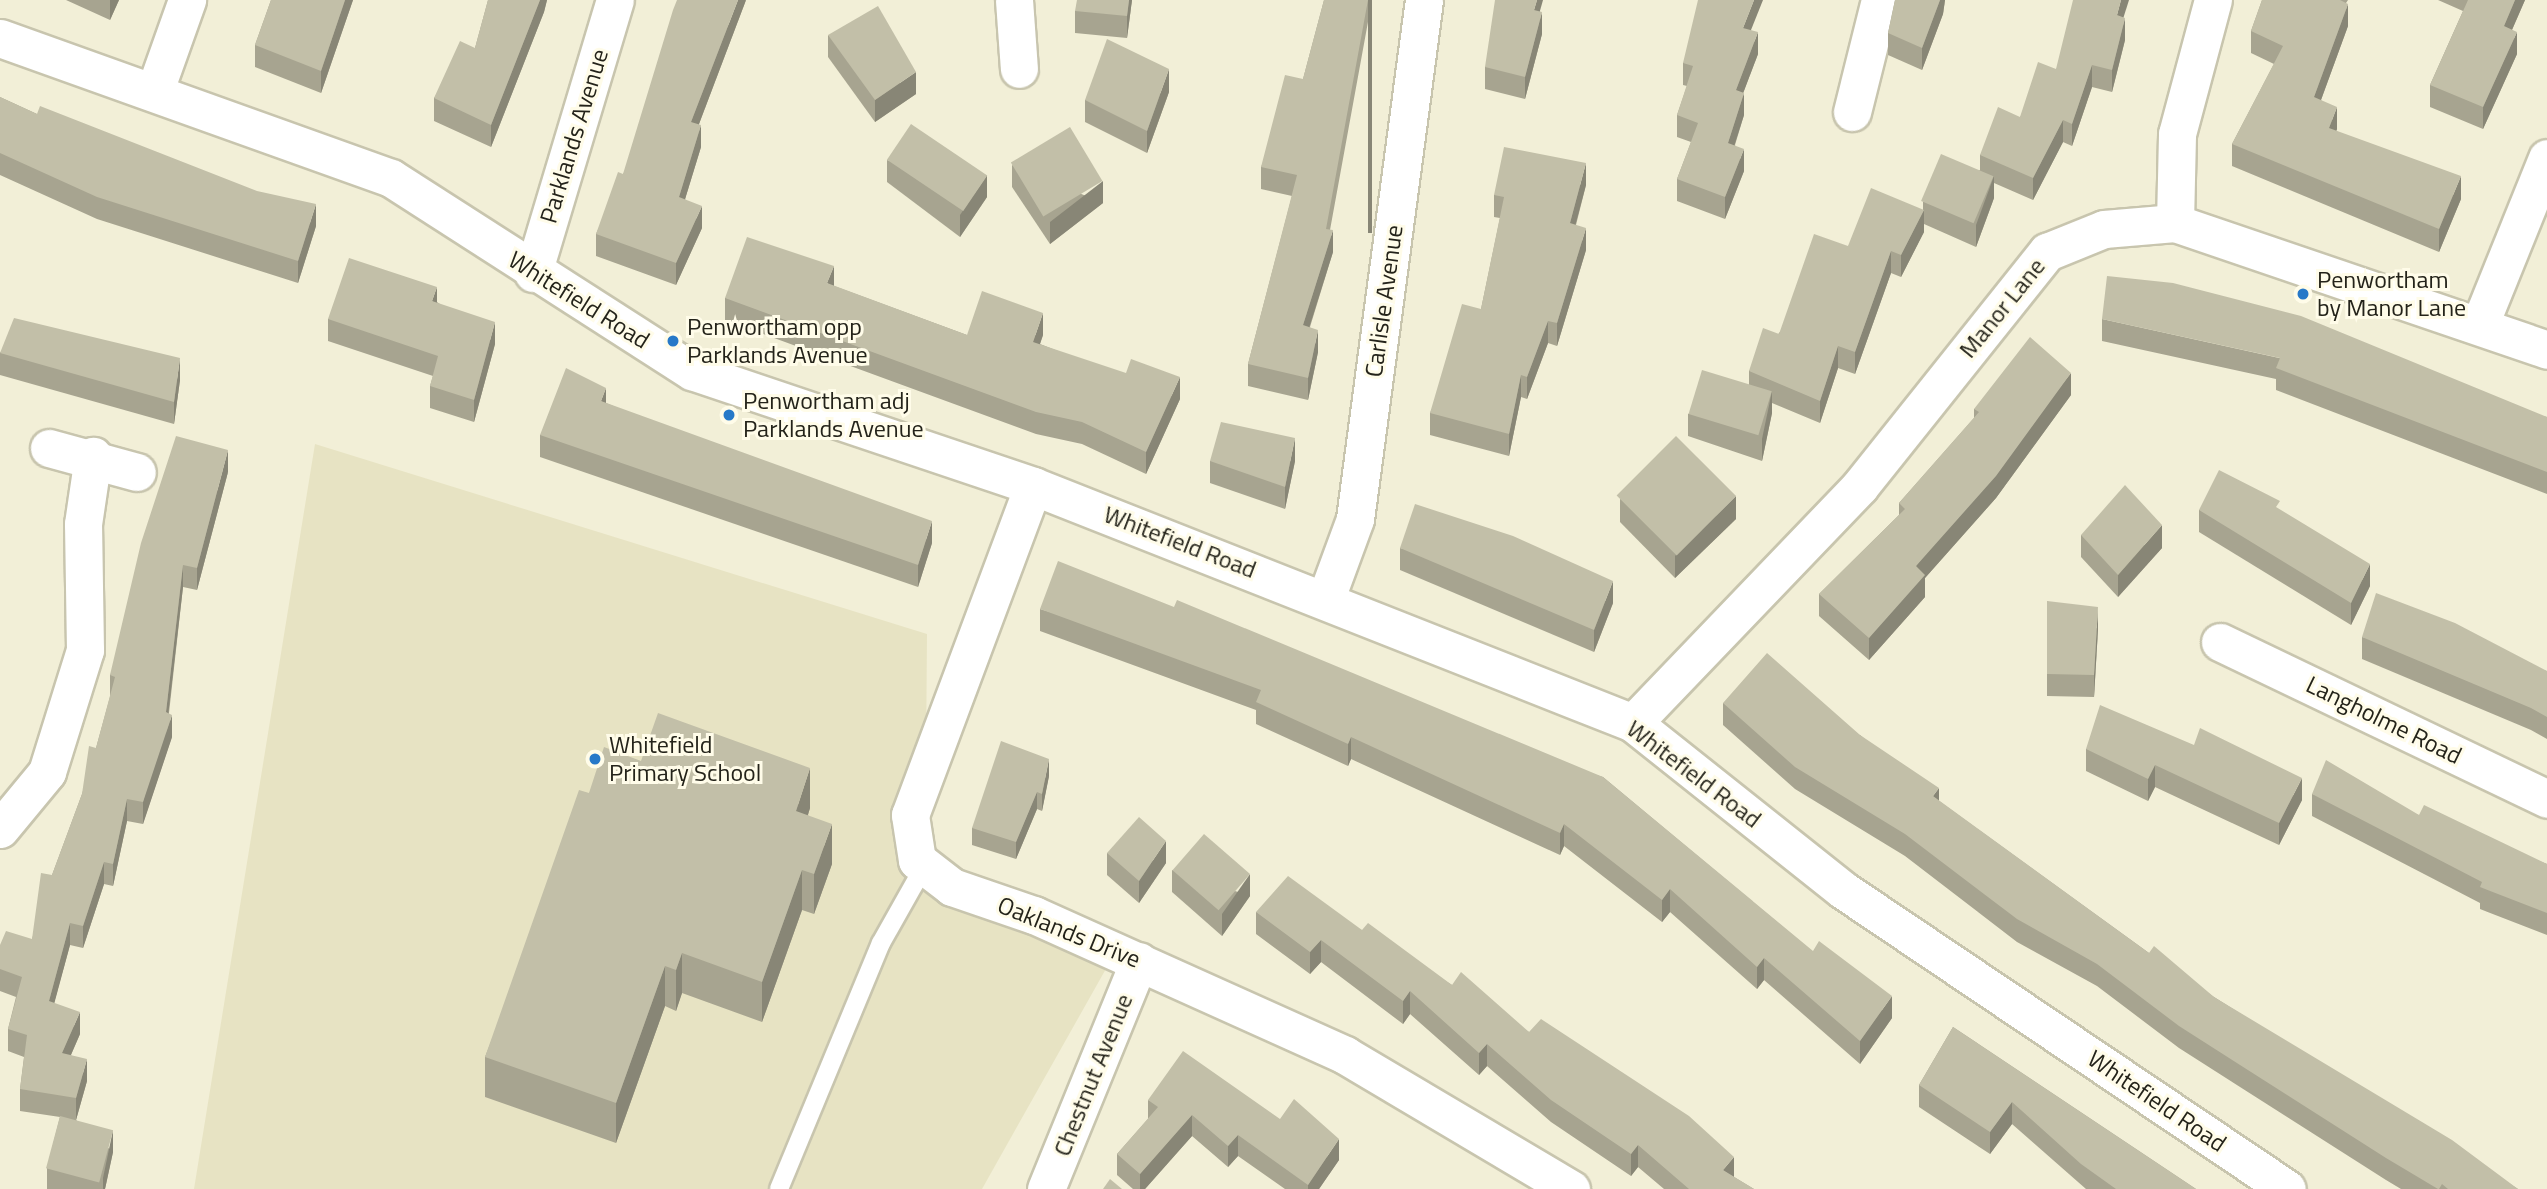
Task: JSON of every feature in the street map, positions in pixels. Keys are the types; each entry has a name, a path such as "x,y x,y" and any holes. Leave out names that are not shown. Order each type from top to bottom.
{"street":[{"path":"155,90 187,0"},
{"name":"Parklands Avenue","path":"533,273 615,0"},
{"path":"1014,0 1019,69"},
{"name":"Carlisle Avenue","path":"1326,598 1355,519 1424,0"},
{"path":"1852,112 1880,0"},
{"path":"2175,223 2177,134 2213,0"},
{"name":"Whitefield Road","path":"0,38 155,90 391,178 533,273 692,371 1033,486 1326,598 1633,723 1843,890 2287,1189"},
{"path":"2480,324 2547,158"},
{"name":"Manor Lane","path":"1633,723 1860,486 2047,252 2104,229 2175,223 2480,324 2547,350"},
{"path":"49,448 93,456 137,472"},
{"path":"0,829 47,772 85,650 83,524 93,456"},
{"path":"925,865 918,860 910,815 1033,486"},
{"name":"Langholme Road","path":"2220,642 2547,799"},
{"name":"Oaklands Drive","path":"925,865 952,887 1139,961 1345,1055 1567,1188"},
{"name":"Chestnut Avenue","path":"1046,1189 1139,961"}],"lane":[{"path":"779,1189 881,943 925,865"}],"shaded area":[{"name":"Whitefield Primary School","path":"315,444 927,634 925,883 1107,967 982,1189 194,1189"}],"building":[{"path":"271,0 345,0 321,71 255,45"},
{"path":"488,0 540,0 491,125 434,98 460,41 475,48"},
{"path":"677,0 738,0 691,122 701,125 679,197 702,206 676,263 596,234 618,172 623,174"},
{"path":"1077,0 1129,0 1127,16 1075,11"},
{"path":"1324,0 1368,0 1326,229 1333,230 1303,325 1318,330 1308,378 1248,364 1297,175 1261,167 1285,75 1303,79"},
{"path":"1495,0 1537,0 1534,10 1542,12 1525,77 1485,67"},
{"path":"1698,0 1754,0 1743,28 1758,32 1736,90 1744,93 1728,143 1744,149 1725,197 1677,179 1698,123 1677,115 1693,66 1683,63"},
{"path":"1895,0 1940,0 1922,48 1888,33"},
{"path":"2073,0 2121,0 2117,15 2125,18 2112,70 2092,65 2072,124 2063,120 2033,178 1980,155 1998,107 2020,117 2038,62 2056,69"},
{"path":"2262,0 2340,0 2348,4 2314,97 2337,107 2329,128 2461,176 2439,229 2232,144 2283,46 2251,31"},
{"path":"2468,0 2515,0 2504,26 2517,32 2483,107 2430,85"},
{"path":"878,6 916,72 875,100 828,35"},
{"path":"1107,39 1169,69 1147,131 1085,100"},
{"path":"0,97 37,114 40,106 257,191 316,204 298,261 97,197 0,153"},
{"path":"911,124 987,175 963,211 887,160"},
{"path":"1070,127 1102,181 1043,217 1011,163"},
{"path":"1504,147 1586,163 1570,223 1586,228 1557,323 1548,321 1527,377 1521,375 1509,434 1430,413 1462,304 1481,309 1504,197 1494,195"},
{"path":"1941,154 1993,176 1974,223 1921,201"},
{"path":"1871,188 1924,210 1901,255 1891,251 1855,352 1838,346 1820,401 1749,371 1763,328 1779,334 1814,234 1848,246"},
{"path":"747,237 834,266 827,283 967,335 982,291 1043,313 1033,342 1126,373 1131,359 1180,377 1146,452 1082,422 1036,412 725,298"},
{"path":"349,258 437,287 432,301 495,322 474,400 430,386 438,356 328,319"},
{"path":"2107,276 2173,283 2301,316 2547,417 2547,472 2276,368 2280,358 2102,319"},
{"path":"14,318 180,358 174,402 0,353"},
{"path":"2030,337 2071,373 1996,476 1916,566 1925,575 1869,638 1819,594 1905,509 1899,503 1979,412 1974,409"},
{"path":"566,368 606,388 601,401 932,521 918,565 540,435"},
{"path":"1702,370 1772,391 1758,435 1689,414"},
{"path":"1221,422 1295,438 1285,487 1210,461"},
{"path":"176,436 228,450 197,568 183,565 166,712 172,715 143,802 127,799 113,864 104,862 83,926 70,923 49,1001 80,1012 62,1053 87,1059 76,1098 20,1089 27,1035 8,1029 22,977 0,969 0,945 6,931 32,939 41,873 52,875 82,794 89,746 96,748 115,677 110,675 141,543"},
{"path":"1676,436 1736,496 1677,556 1617,495"},
{"path":"2219,470 2280,501 2276,507 2370,564 2351,603 2199,510"},
{"path":"2125,485 2162,525 2118,575 2081,535"},
{"path":"1415,504 1513,536 1613,581 1594,630 1400,548"},
{"path":"1058,561 1174,607 1177,600 1603,777 1813,951 1819,941 1892,996 1860,1041 1764,958 1757,967 1670,889 1662,900 1564,824 1560,833 1351,737 1348,744 1256,702 1261,690 1040,609"},
{"path":"2376,593 2455,623 2547,671 2547,717 2362,637"},
{"path":"2047,601 2098,607 2094,675 2047,674"},
{"path":"1767,653 1860,735 1939,788 1933,796 2149,953 2154,946 2214,997 2452,1140 2518,1189 2448,1189 2442,1184 2438,1189 2179,1026 2097,964 2017,919 1905,834 1795,767 1723,703"},
{"path":"2100,705 2194,745 2200,728 2302,778 2279,823 2155,765 2148,779 2086,749"},
{"path":"658,713 810,768 796,811 832,824 814,874 802,870 762,982 682,953 676,970 665,966 616,1103 485,1057 579,790 589,793 604,747 641,761"},
{"path":"1001,741 1049,759 1042,794 1037,792 1016,842 972,828"},
{"path":"2326,760 2419,815 2424,805 2547,864 2547,913 2480,887 2482,882 2312,794"},
{"path":"1139,817 1166,841 1139,881 1107,853"},
{"path":"1204,834 1250,874 1219,910 1173,870"},
{"path":"1288,876 1362,930 1368,923 1452,985 1461,972 1529,1032 1541,1019 1689,1116 1734,1157 1723,1170 1754,1189 1689,1189 1638,1145 1631,1154 1551,1100 1487,1044 1479,1053 1410,991 1403,1001 1321,940 1310,952 1256,912"},
{"path":"1953,1027 2196,1189 2116,1189 2081,1164 2012,1102 1990,1132 1919,1085"},
{"path":"1183,1051 1280,1119 1294,1099 1339,1139 1308,1185 1238,1135 1228,1146 1192,1115 1140,1174 1117,1154 1158,1107 1148,1100"},
{"path":"60,1116 113,1130 99,1182 46,1168"},
{"path":"1110,1179 1122,1189 1103,1189"}],"place":[{"name":"Penwortham by Manor Lane","path":"2303,294"},
{"name":"Penwortham opp Parklands Avenue","path":"673,341"},
{"name":"Penwortham adj Parklands Avenue","path":"729,415"},
{"name":"Whitefield Primary School","path":"595,759"}]}
